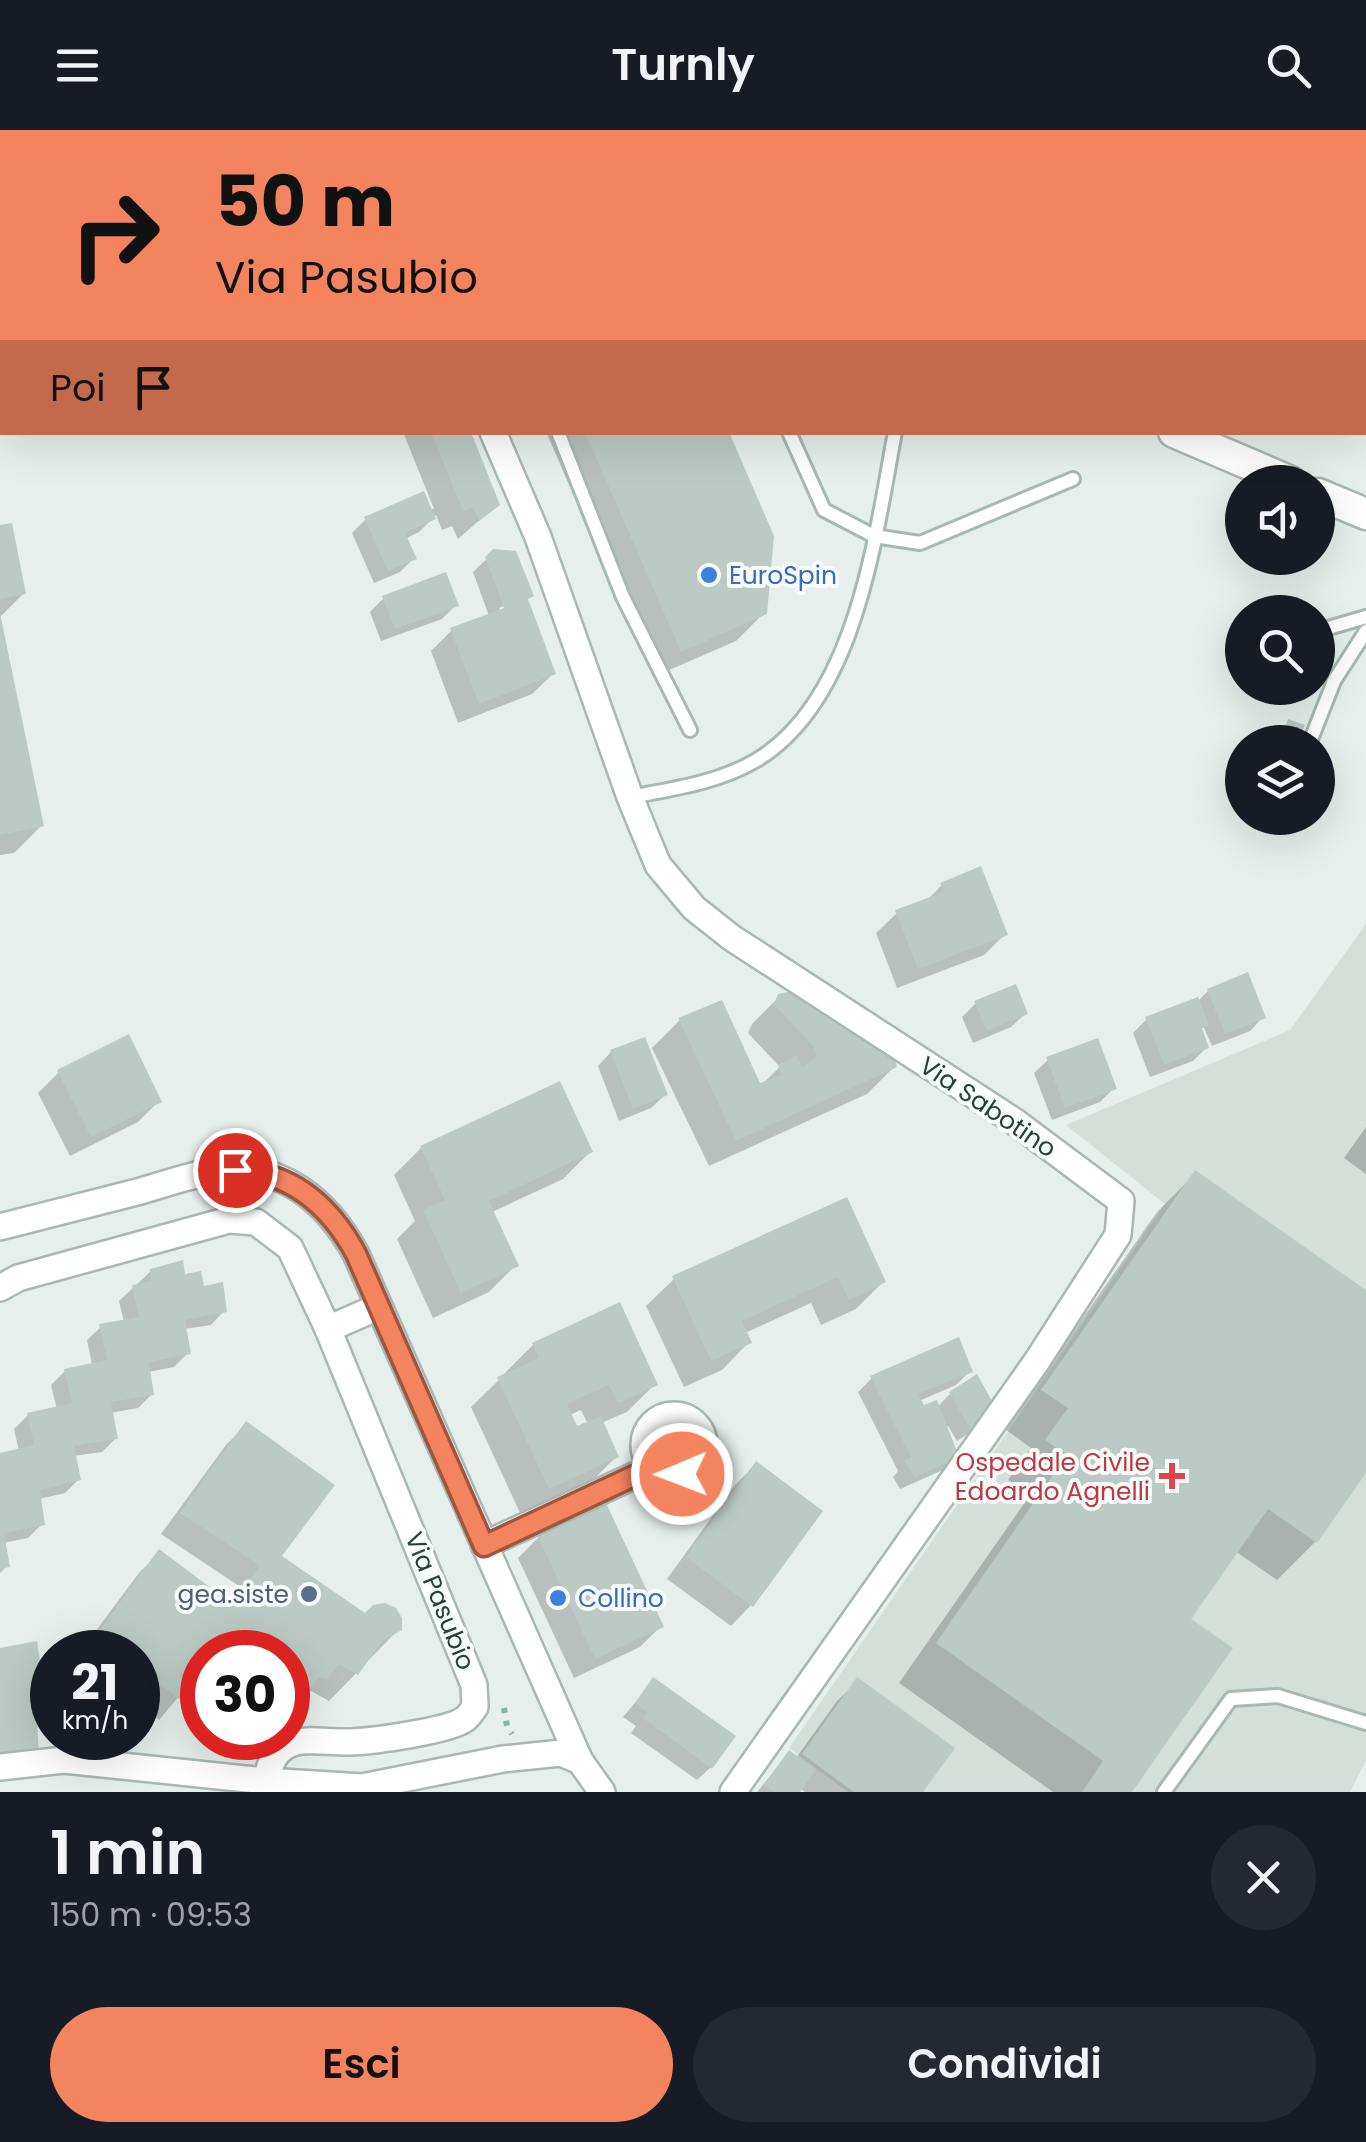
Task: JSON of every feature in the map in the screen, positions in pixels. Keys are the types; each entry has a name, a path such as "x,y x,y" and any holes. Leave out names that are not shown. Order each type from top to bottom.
{"street":[{"name":"Via Sabotino","path":"494,435 538,537 658,865 694,908 732,938 1014,1121 1121,1201 1118,1235 1038,1361 733,1792"},
{"path":"1181,435 1251,465"},
{"path":"1335,501 1366,514"},
{"path":"0,1227 216,1171 257,1171 273,1176 321,1204 340,1224 580,1761 602,1792"},
{"name":"Via Pasubio","path":"0,1288 18,1278 240,1219 268,1228 290,1248 328,1329 474,1685 476,1707 464,1720 447,1726 377,1740 294,1741 269,1764 266,1781"},
{"path":"328,1329 378,1307"},
{"path":"484,1546 653,1467"},
{"path":"0,1767 64,1760 362,1787 503,1759 562,1754 580,1761"}],"lane":[{"path":"559,435 623,597 690,730"},
{"path":"791,435 824,510 874,536 920,543 1073,479"},
{"path":"630,797 698,784 756,761 801,721 831,677 850,634 894,435"},
{"path":"1335,625 1366,617"},
{"path":"1317,725 1334,681 1366,631"},
{"path":"1164,1792 1230,1700 1278,1696 1366,1723"}],"shaded area":[{"name":"Ospedale Civile Edoardo Agnelli","path":"1366,924 1366,1761 1350,1792 848,1792 789,1748 1165,1204 1066,1125 1290,1030"}],"building":[{"path":"432,435 472,435 500,505 479,521 473,507 463,511"},
{"name":"EuroSpin","path":"586,435 730,435 774,536 767,614 681,652"},
{"path":"424,491 436,519 405,533 417,559 388,571 364,517"},
{"path":"12,523 26,594 0,599 0,525"},
{"path":"493,549 516,551 534,596 528,599 556,674 479,704 450,628 504,608 485,557"},
{"path":"446,572 459,606 395,629 382,596"},
{"path":"0,613 44,826 0,835"},
{"path":"981,866 1008,935 918,969 895,910 944,892 940,883"},
{"path":"1248,972 1266,1018 1225,1034 1207,989"},
{"path":"1016,984 1028,1014 987,1031 974,1001"},
{"path":"793,991 895,1059 897,1067 736,1141 678,1018 722,1000 760,1083 781,1075 778,1065 796,1055 802,1067 817,1057 814,1047 774,1005 778,994"},
{"path":"1198,997 1209,1025 1202,1028 1209,1048 1164,1065 1145,1017"},
{"path":"129,1034 162,1102 91,1137 57,1070"},
{"path":"645,1037 668,1095 633,1109 610,1050"},
{"path":"1098,1038 1117,1089 1065,1108 1046,1057"},
{"path":"560,1081 593,1152 489,1201 519,1266 461,1293 423,1210 445,1200 420,1146"},
{"path":"1195,1170 1366,1290 1366,1473 1317,1543 1268,1509 1191,1619 1233,1648 1132,1792 1082,1792 1103,1761 936,1643 1067,1455 1045,1440 1068,1408 1041,1390"},
{"path":"847,1197 886,1282 849,1300 838,1277 742,1321 752,1343 711,1361 672,1276"},
{"path":"183,1260 185,1274 201,1271 204,1286 223,1282 227,1312 185,1320 191,1354 149,1362 154,1395 111,1402 118,1439 74,1446 81,1480 40,1490 45,1525 4,1533 10,1567 0,1569 0,1453 34,1445 27,1413 72,1403 64,1369 107,1360 99,1324 139,1317 132,1285 151,1281 150,1269"},
{"path":"620,1302 658,1385 618,1403 609,1385 567,1404 577,1426 601,1416 619,1457 549,1489 497,1377 539,1358 532,1343"},
{"path":"959,1337 973,1372 918,1394 924,1405 937,1400 959,1457 915,1477 904,1461 911,1457 870,1376"},
{"path":"977,1374 998,1412 971,1430 949,1392"},
{"path":"246,1421 335,1485 282,1556 365,1613 373,1605 385,1603 396,1608 402,1618 402,1630 382,1641 358,1675 339,1664 327,1679 319,1677 310,1688 310,1630 180,1630 180,1699 160,1684 160,1630 100,1630 159,1549 231,1603 260,1566 180,1513"},
{"path":"756,1461 823,1511 753,1607 686,1557"},
{"path":"606,1503 664,1627 595,1659 537,1535"},
{"path":"30,1642 30,1757 0,1761 0,1648"},
{"path":"653,1677 736,1736 712,1769 643,1718 647,1712 635,1703"},
{"path":"857,1677 955,1748 923,1792 854,1792 802,1754"},
{"path":"789,1750 816,1770 800,1792 774,1792 764,1785"}],"place":[{"name":"EuroSpin","path":"709,575"},
{"name":"Ospedale Civile Edoardo Agnelli","path":"1172,1476"},
{"name":"gea.siste","path":"309,1594"},
{"name":"Collino","path":"558,1598"}],"route":[{"path":"235,1170 257,1171 289,1183 321,1204 340,1224 484,1546 653,1467 672,1476 682,1474"}]}
